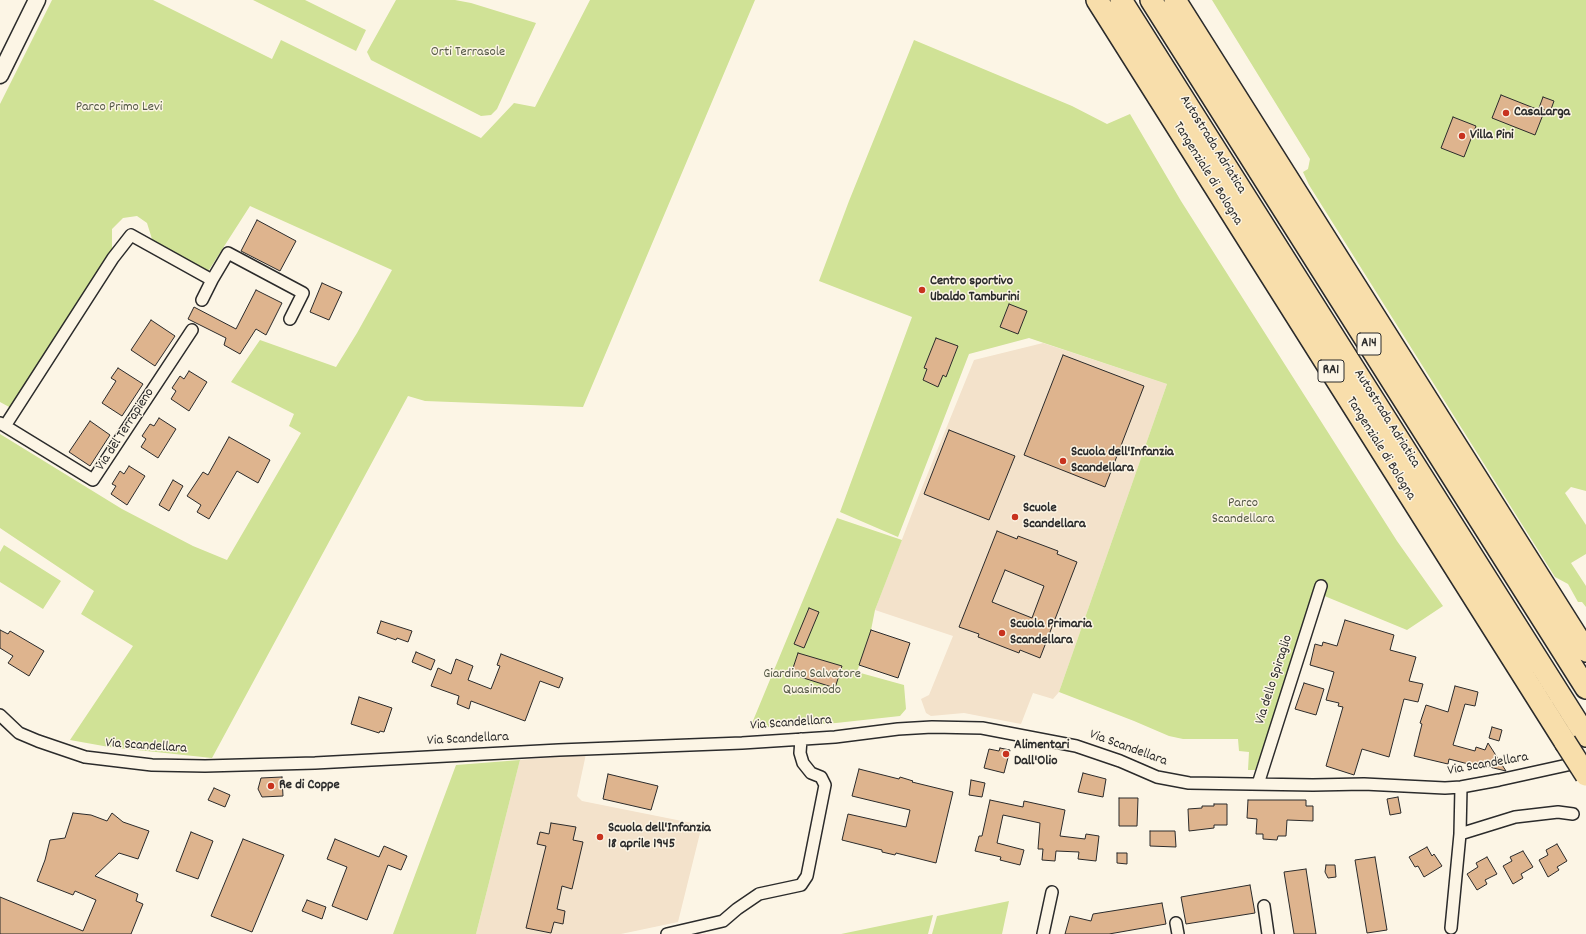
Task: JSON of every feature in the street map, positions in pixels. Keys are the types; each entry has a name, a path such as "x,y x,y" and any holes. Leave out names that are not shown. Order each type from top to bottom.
{"highway":[{"name":"Tangenziale di Bologna","path":"1097,0 1586,775"},
{"name":"Autostrada Adriatica","path":"1121,0 1586,736"},
{"name":"Autostrada Adriatica","path":"1151,0 1586,688"},
{"path":"1175,0 1586,651"}],"street":[{"path":"0,75 37,0"},
{"path":"2,424 112,258 131,235 212,280"},
{"path":"202,300 228,253 303,293 290,319"},
{"name":"Via del Terrapieno","path":"2,424 93,480 192,330"},
{"name":"Via dello Spiraglio","path":"1258,784 1321,586"},
{"name":"Via Scandellara","path":"0,715 19,733 85,757 152,765 205,766 314,764 559,750 742,743 835,737 898,729 932,727 982,728 1076,746 1120,761 1157,777 1175,781 1224,784 1364,784 1445,788 1460,787 1586,762"},
{"path":"667,934 723,921 759,894 801,885 807,876 825,785 821,777 811,773 803,763 800,753 801,739"},
{"path":"1451,928 1460,834 1460,787"},
{"path":"1460,834 1515,817 1558,812 1573,814"},
{"path":"1043,934 1052,892"},
{"path":"1264,906 1268,934"},
{"path":"1176,923 1178,934"}],"shaded area":[{"name":"Scuole Scandellara","path":"1043,343 1167,384 1059,692 1053,699 1033,693 1021,724 964,713 931,716 926,713 921,699 929,695 953,636 875,610 919,495 974,360"},
{"name":"Scuola dell'Infanzia 18 aprile 1945","path":"586,754 577,796 582,801 702,825 678,922 621,934 476,934 520,760"}],"green space":[{"name":"Parco Primo Levi","path":"52,0 153,0 272,59 281,40 481,138 514,103 535,107 590,0 755,0 583,407 425,401 408,396 212,758 109,747 70,740 133,646 81,614 94,591 0,528 0,434 122,509 193,546 227,560 301,433 289,426 294,414 231,382 260,340 336,367 392,270 250,206 207,273 162,249 152,239 147,223 137,216 123,218 112,229 112,252 11,408 0,402 0,104"},
{"path":"253,0 305,0 366,30 356,51"},
{"name":"Orti Terrasole","path":"396,0 455,0 471,3 536,23 497,109 491,115 481,116 371,60 367,52"},
{"path":"1212,0 1586,0 1586,491 1571,487 1565,493 1586,525 1586,554 1571,563 1586,586 1586,607 1582,602 1578,602 1568,584 1555,577 1309,185 1303,172 1308,169 1310,159"},
{"name":"Parco Scandellara","path":"914,40 1072,106 1107,124 1130,114 1181,201 1397,541 1443,606 1407,630 1322,595 1255,770 1248,770 1249,752 1239,751 1238,739 1183,739 1169,736 1059,692 1167,384 1029,338 969,354 898,537 840,512 912,317 819,281 849,201"},
{"name":"Giardino Salvatore Quasimodo","path":"837,518 902,540 875,610 871,630 857,672 904,685 906,709 900,716 836,723 750,728"},
{"path":"4,545 61,581 43,609 0,582 0,552"},
{"path":"520,760 476,934 393,934 456,765"},
{"path":"1009,901 1002,934 932,934 937,916"},
{"path":"933,915 928,934 841,934"}],"building":[{"path":"1501,95 1544,112 1535,135 1492,118"},
{"path":"1543,97 1554,101 1550,112 1539,108"},
{"path":"1453,117 1476,126 1464,157 1441,148"},
{"path":"257,220 296,241 280,271 241,251"},
{"path":"322,283 342,292 329,320 310,312"},
{"path":"256,290 282,303 266,335 256,329 240,354 224,345 226,338 188,319 194,307 236,329"},
{"path":"1009,304 1027,311 1018,334 1000,327"},
{"path":"151,320 175,336 155,366 131,350"},
{"path":"936,338 958,346 946,377 943,375 938,387 923,380 927,369 924,368"},
{"path":"1063,355 1144,386 1105,487 1024,455"},
{"path":"118,368 143,384 122,416 102,403 116,381 111,378"},
{"path":"189,371 207,382 189,411 171,399 176,391 172,388 180,376 184,379"},
{"path":"159,418 176,429 158,458 141,447 146,439 142,436 150,424 154,426"},
{"path":"90,421 110,435 90,466 69,452"},
{"path":"949,430 1015,456 989,520 924,494"},
{"path":"229,437 270,460 258,483 237,471 209,519 197,512 201,505 187,496 203,472 208,475"},
{"path":"129,466 145,476 127,505 111,494 116,486 112,484 120,471 124,474"},
{"path":"173,480 183,486 169,511 159,505"},
{"path":"997,531 1017,539 1018,536 1058,551 1057,554 1077,562 1040,658 1020,650 1019,653 978,637 979,634 959,627","holes":["1005,570 1044,586 1032,618 992,602"]},
{"path":"809,608 819,612 804,648 794,644"},
{"path":"1345,620 1394,635 1390,650 1416,657 1409,681 1423,684 1418,702 1404,699 1389,757 1362,749 1354,775 1326,766 1343,707 1338,706 1339,703 1326,700 1334,672 1310,665 1315,644 1322,646 1323,642 1337,646"},
{"path":"381,621 412,631 408,642 397,638 396,640 377,633"},
{"path":"0,630 8,634 10,631 44,651 29,676 8,663 13,656 0,648"},
{"path":"871,630 910,643 898,678 859,665"},
{"path":"416,652 435,660 431,670 412,662"},
{"path":"798,653 842,666 835,688 791,674"},
{"path":"501,654 563,678 559,688 540,681 525,721 471,701 469,709 457,704 459,696 431,686 438,668 451,674 456,659 473,666 468,680 491,689 500,666 497,665"},
{"path":"1304,683 1324,689 1316,715 1295,709"},
{"path":"1455,686 1478,692 1475,706 1465,704 1453,745 1475,751 1476,747 1485,750 1488,743 1506,771 1481,765 1480,767 1449,759 1448,764 1414,756 1422,724 1420,723 1426,705 1448,712"},
{"path":"359,697 392,708 384,732 380,731 379,733 351,724"},
{"path":"1492,727 1502,730 1499,741 1489,738"},
{"path":"1000,748 1010,750 1004,773 984,768 989,749 999,751"},
{"path":"859,769 899,779 900,777 913,781 912,782 953,792 936,863 896,853 895,855 882,852 882,850 842,840 848,814 906,827 910,810 852,796"},
{"path":"1083,773 1106,779 1103,797 1078,792"},
{"path":"608,774 658,786 651,810 603,799"},
{"path":"282,777 283,796 262,797 258,789 261,778"},
{"path":"971,780 985,783 982,797 969,795"},
{"path":"214,788 230,795 225,807 208,800"},
{"path":"1398,797 1401,813 1390,815 1387,799"},
{"path":"1119,798 1138,798 1137,826 1119,826"},
{"path":"990,800 1023,807 1024,801 1065,810 1060,836 1085,839 1086,834 1099,836 1096,861 1078,859 1079,852 1056,851 1055,861 1042,860 1043,849 1038,849 1040,823 1003,815 997,843 1024,850 1020,865 1000,860 1001,857 975,851 979,836 982,836"},
{"path":"1248,800 1306,800 1306,806 1313,806 1313,821 1287,820 1286,836 1278,836 1277,840 1263,839 1263,834 1256,834 1257,819 1247,818"},
{"path":"1214,804 1227,804 1227,825 1214,825 1214,828 1189,831 1188,809 1202,808 1202,806 1214,806"},
{"path":"73,813 91,815 107,821 112,813 123,822 149,831 138,859 119,853 95,876 138,894 136,901 143,904 131,934 0,934 0,897 83,931 96,900 75,891 73,895 37,881 45,860 50,840 65,838"},
{"path":"551,823 576,827 573,840 583,842 572,889 562,886 557,909 565,911 563,924 554,922 551,933 526,928 546,846 537,844 540,832 549,834"},
{"path":"1150,831 1175,831 1176,847 1150,846"},
{"path":"191,832 213,841 198,879 176,871"},
{"path":"243,839 284,855 252,932 211,916"},
{"path":"335,839 379,857 384,846 407,856 401,870 388,865 367,920 332,906 347,867 327,859"},
{"path":"1557,844 1567,861 1557,867 1559,870 1548,877 1539,860 1548,855 1546,850"},
{"path":"1427,847 1432,856 1434,854 1442,866 1424,877 1418,866 1415,867 1409,857"},
{"path":"1523,851 1533,867 1521,874 1523,878 1513,884 1503,866 1512,861 1510,857"},
{"path":"1117,853 1127,853 1127,864 1117,863"},
{"path":"1375,857 1387,930 1367,933 1355,860"},
{"path":"1487,857 1497,874 1485,880 1487,884 1477,890 1467,874 1478,867 1476,863"},
{"path":"1326,865 1335,865 1336,877 1328,878 1325,872"},
{"path":"1306,869 1316,934 1294,934 1284,872"},
{"path":"1250,885 1255,913 1186,924 1181,897"},
{"path":"307,900 326,907 322,919 302,911"},
{"path":"1162,903 1166,924 1109,934 1065,934 1070,916 1091,921 1093,914"}],"place":[{"name":"CasaLarga","path":"1506,113"},
{"name":"Villa Pini","path":"1462,136"},
{"name":"Centro sportivo Ubaldo Tamburini","path":"922,290"},
{"name":"Scuola dell'Infanzia Scandellara","path":"1063,461"},
{"name":"Scuole Scandellara","path":"1015,517"},
{"name":"Scuola Primaria Scandellara","path":"1002,633"},
{"name":"Alimentari Dall'Olio","path":"1006,754"},
{"name":"Re di Coppe","path":"271,786"},
{"name":"Scuola dell'Infanzia 18 aprile 1945","path":"600,837"}]}
